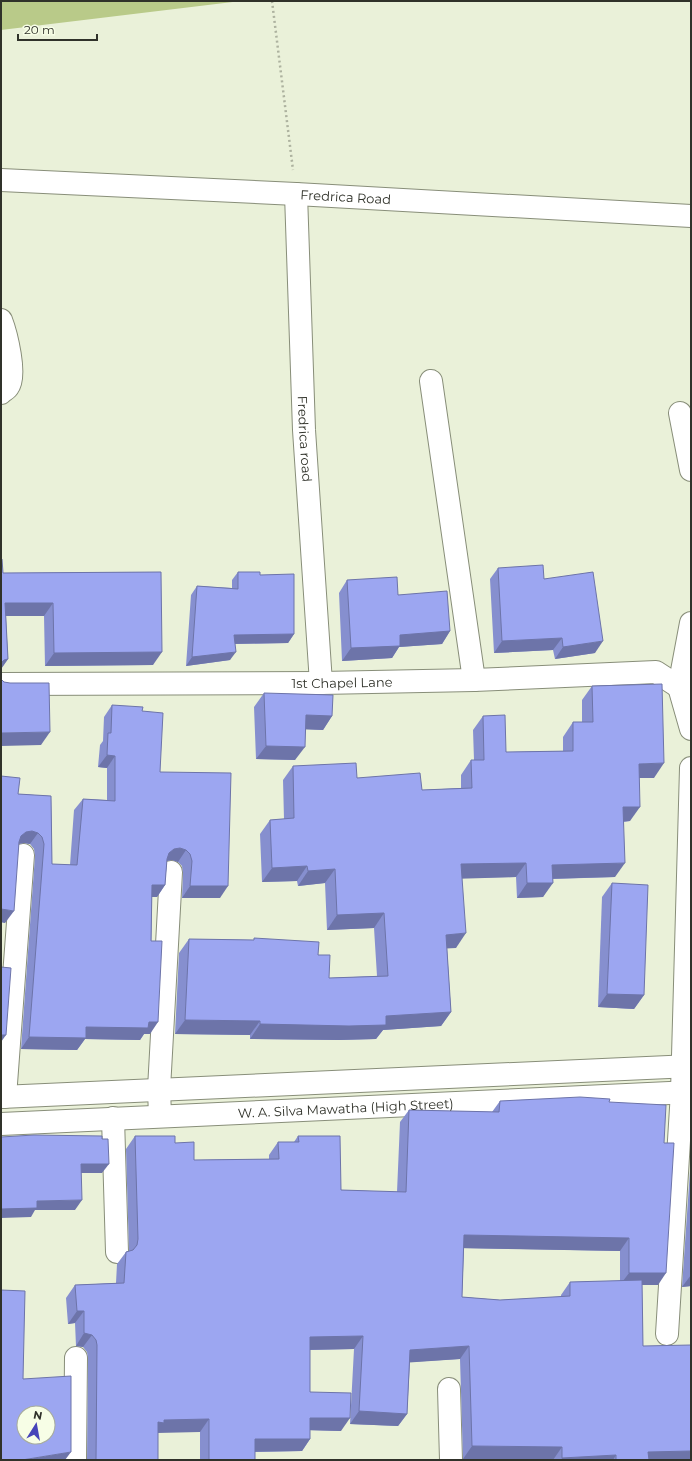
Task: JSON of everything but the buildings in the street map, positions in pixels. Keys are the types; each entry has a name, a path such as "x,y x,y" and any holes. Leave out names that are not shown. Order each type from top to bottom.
{"street":[{"name":"Fredrica Road","path":"1,180 296,194 691,216"},
{"name":"Fredrica road","path":"296,194 304,430 321,683"},
{"path":"1,393 9,387 12,374 3,325"},
{"path":"430,381 474,680"},
{"path":"680,413 691,470"},
{"path":"691,623 679,687 691,728"},
{"name":"1st Chapel Lane","path":"1,684 321,683 474,680 656,672 679,687"},
{"path":"666,1334 686,1092 691,768"},
{"path":"3,1097 23,855"},
{"path":"160,1116 159,1089 171,872"},
{"name":"W. A. Silva Mawatha (High Street)","path":"3,1097 687,1066"},
{"name":"W. A. Silva Mawatha (High Street)","path":"1,1124 686,1092"},
{"path":"113,1118 117,1252"},
{"path":"75,1460 76,1358"},
{"path":"449,1389 451,1460"}],"path":[{"path":"272,1 296,194"}],"green space":[{"path":"1,1 241,1 1,30"}]}
